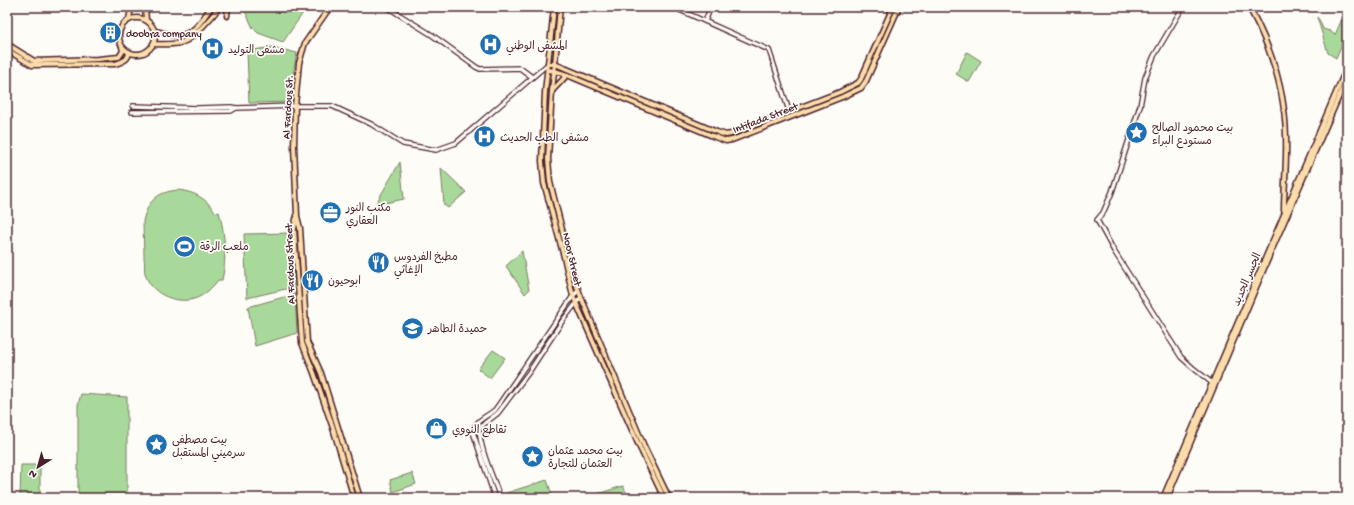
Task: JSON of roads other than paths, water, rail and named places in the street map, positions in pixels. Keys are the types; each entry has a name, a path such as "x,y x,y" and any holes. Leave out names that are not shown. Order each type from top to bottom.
{"main road":[{"path":"128,20 131,7"},
{"path":"145,7 146,20"},
{"path":"154,31 173,35 184,35 190,33 211,7"},
{"path":"153,44 181,43 188,41 194,37 220,7"},
{"path":"227,16 228,7"},
{"name":"Al Fardous St.","path":"297,216 294,146 295,106 299,64 305,43 330,7"},
{"name":"Noor Street","path":"554,7 545,92 542,161 544,182 573,296 640,448 664,498"},
{"name":"Noor Street","path":"560,7 556,64 552,91 548,159 550,182 578,291 644,446 669,498"},
{"name":"Intifada Street","path":"548,64 556,64 726,135 840,92 858,83 893,7"},
{"name":"Intifada Street","path":"548,70 567,75 714,137 726,141 732,140 862,88 899,7"},
{"path":"1249,7 1271,54 1280,87 1286,136 1284,213"},
{"path":"7,50 32,65 98,62 119,57 123,51 119,36 119,31 121,26 128,20 138,18 146,20 150,23 154,31 153,44 147,50 138,54 129,52 122,47"},
{"path":"7,44 34,61 98,62 115,64 125,60 129,55 129,52"},
{"name":"الجسر الجديد","path":"1162,498 1347,67"},
{"path":"552,91 567,75"},
{"name":"الجسر الجديد","path":"1167,498 1273,247 1347,78"},
{"name":"Al Fardous Street","path":"297,216 294,229 302,343 314,373 354,498"},
{"name":"Al Fardous Street","path":"297,216 300,228 308,342 320,373 360,498"}],"street":[{"path":"387,7 432,35 480,69 520,68 532,77"},
{"path":"673,7 769,50 789,112"},
{"path":"705,21 711,7"},
{"path":"1183,7 1154,56 1145,78 1140,106 1112,192 1103,212 1097,220 1114,251 1181,356 1192,368 1212,383"},
{"path":"133,106 236,108 332,106 371,124 403,144 436,150 456,143 548,64"},
{"path":"542,69 548,70"},
{"path":"132,112 232,111 236,108"},
{"path":"495,498 473,432 474,426 481,419 496,410 573,296 578,291"},
{"path":"500,498 480,437 479,429 484,423 498,413 529,372 563,320 581,297"}],"place":[{"name":"doobra company","path":"110,33"},
{"name":"المشفى الوطني","path":"490,45"},
{"name":"مشفى التوليد","path":"212,49"},
{"name":"بيت محمود الصالح مستودع البراء","path":"1137,133"},
{"name":"مشفى الطب الحديث","path":"484,137"},
{"name":"مكتب النور العقاري","path":"330,213"},
{"name":"ملعب الرقة","path":"184,246"},
{"name":"مطبخ الفردوس الإغاثي","path":"379,262"},
{"name":"ابوحيون","path":"312,280"},
{"name":"حميدة الطاهر","path":"412,328"},
{"name":"تقاطع النووي","path":"436,429"},
{"name":"بيت مصطفى سرميني المستقبل","path":"156,445"},
{"name":"بيت محمد عثمان العثمان للتجارة","path":"533,456"}]}
